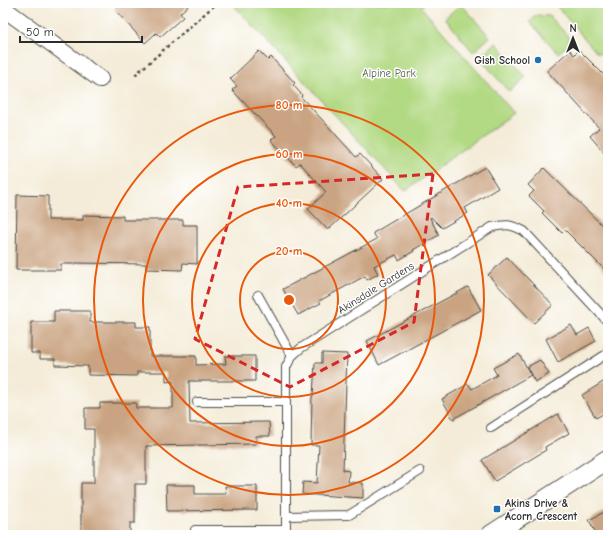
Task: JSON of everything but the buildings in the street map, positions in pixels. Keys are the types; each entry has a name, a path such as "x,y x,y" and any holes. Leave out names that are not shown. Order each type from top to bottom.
{"street":[{"path":"3,8 100,79"},
{"path":"491,535 608,459"}],"lane":[{"name":"Akinsdale Gardens","path":"292,356 301,348 492,227 505,224 524,231 608,322"},
{"path":"195,530 286,533 286,367 292,356 258,295"},
{"path":"491,428 608,354"},
{"path":"197,402 286,402"},
{"path":"286,516 349,515 420,471"}],"path":[{"path":"135,75 217,3"}],"highlighted area":[{"path":"433,174 414,322 290,387 195,339 238,187"}],"green space":[{"name":"Alpine Park","path":"232,3 425,3 421,7 514,113 405,191"},
{"path":"558,3 608,3 607,54 597,53 558,8"},
{"path":"461,4 490,37 473,52 445,18"},
{"path":"537,15 549,16 570,38 567,46 558,53 530,22"},
{"path":"496,43 526,77 509,92 479,57"}],"place":[{"name":"Gish School","path":"538,60"},
{"name":"Akins Drive & Acorn Crescent","path":"497,509"}]}
